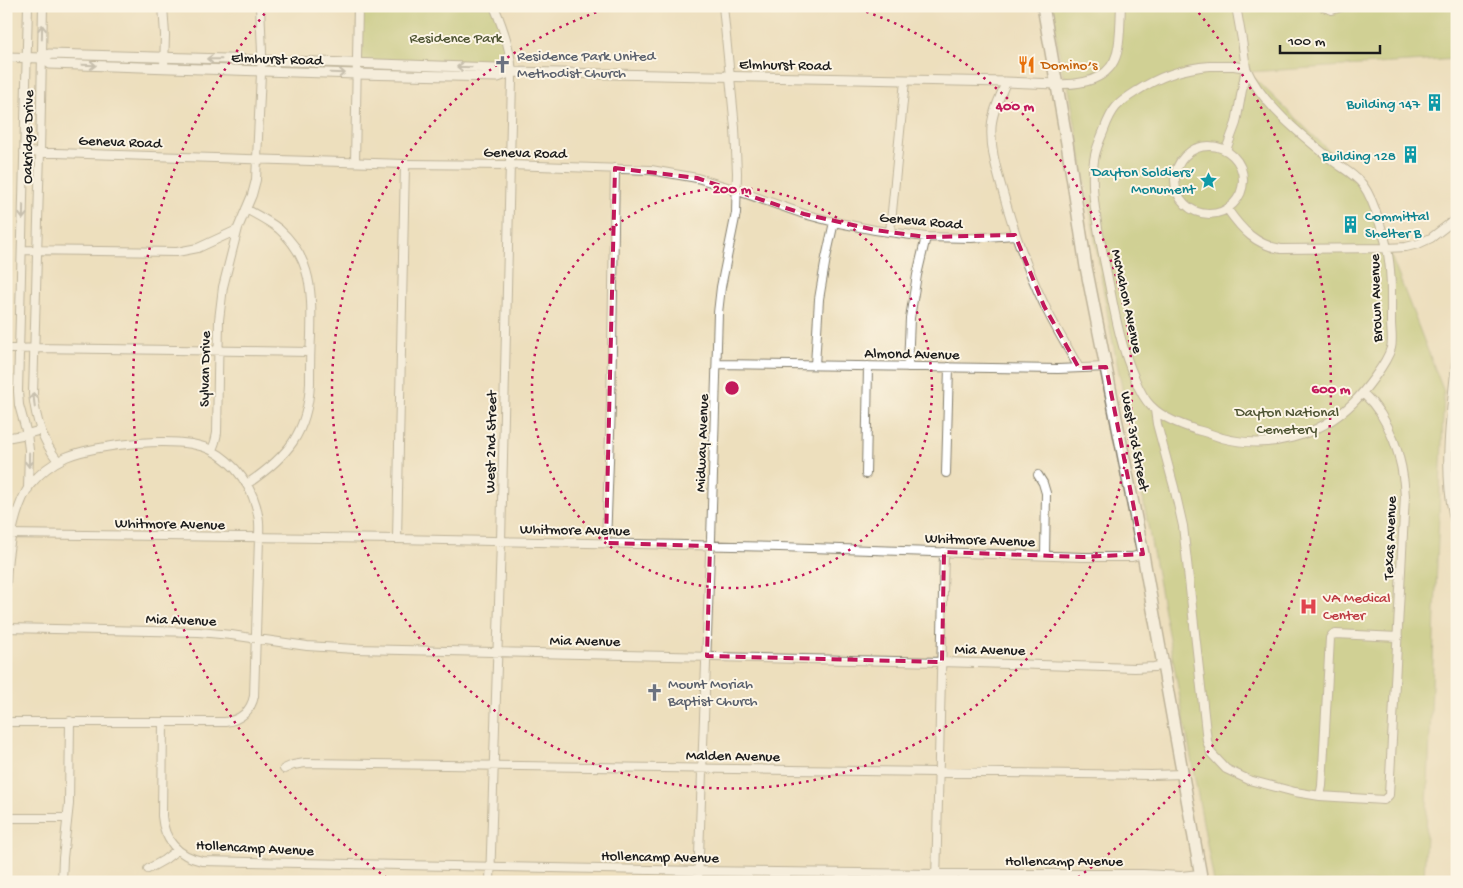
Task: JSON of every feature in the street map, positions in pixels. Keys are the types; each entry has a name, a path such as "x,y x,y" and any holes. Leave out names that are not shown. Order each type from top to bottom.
{"main road":[{"name":"West 3rd Street","path":"1043,6 1083,248 1143,554 1201,878"}],"street":[{"name":"Oakridge Drive","path":"28,6 18,350 19,405 28,434 30,450 28,489"},
{"name":"Oakridge Drive","path":"6,584 9,534 28,489 36,478 58,461 45,441 36,413 33,394 38,250 42,6"},
{"path":"163,6 165,23 164,68"},
{"name":"Sylvan Drive","path":"212,450 216,442 217,433 219,320 223,287 237,230 254,187 261,71 260,6"},
{"path":"355,162 358,6"},
{"name":"West 2nd Street","path":"490,882 501,542 512,72 507,40 494,6"},
{"name":"Midway Avenue","path":"698,882 719,300 736,213 737,191 736,149 723,6"},
{"path":"1057,84 1067,85 1089,81 1098,77 1110,67 1118,50 1121,6"},
{"path":"1226,150 1236,123 1246,68 1236,6"},
{"path":"1321,6 1332,10 1344,6"},
{"name":"Elmhurst Road","path":"6,57 42,58 49,54 496,68 512,72 1057,84"},
{"name":"Elmhurst Road","path":"42,58 50,64 356,74 498,77 512,72"},
{"name":"McMahon Avenue","path":"1246,68 1234,66 1192,68 1144,86 1119,104 1112,111 1095,155 1093,184 1097,217 1119,334 1127,360 1140,390 1148,404 1155,410 1156,424 1174,487 1182,526 1207,741 1211,753 1226,769 1249,780 1320,796"},
{"name":"Brown Avenue","path":"1155,410 1192,428 1222,438 1245,442 1268,442 1297,437 1321,427 1342,413 1363,394 1385,361 1391,348 1387,248 1375,210 1363,184 1282,117 1249,76 1246,68"},
{"path":"890,232 905,80"},
{"path":"1006,82 993,115 992,136 999,176 1015,235 1041,299 1079,368"},
{"path":"1209,146 1217,146 1231,153 1237,162 1242,178 1241,188 1238,198 1228,210 1211,214 1194,211 1181,200 1177,192 1175,180 1176,170 1183,157 1191,151 1209,146"},
{"name":"Geneva Road","path":"24,152 650,170 697,178 787,209 834,222 890,232 926,237 971,238 1015,235"},
{"path":"397,540 405,164"},
{"path":"606,543 611,406 615,168"},
{"path":"246,210 278,229 289,240 302,259 310,280 312,295 310,396 307,412 289,448 278,461 247,484"},
{"path":"1228,210 1246,232 1256,240 1275,248 1406,247 1425,241 1457,218"},
{"path":"814,365 819,299 834,222"},
{"path":"22,250 177,252 198,248 237,230"},
{"path":"908,367 910,318 926,237"},
{"path":"6,349 310,352"},
{"path":"1457,352 1450,432 1449,472 1452,506 1457,530"},
{"name":"Almond Avenue","path":"717,364 1058,369 1106,367"},
{"path":"866,474 868,366"},
{"path":"946,473 949,367"},
{"name":"Texas Avenue","path":"1320,796 1384,800 1390,796 1405,506 1404,486 1400,462 1389,432 1371,401 1363,394"},
{"path":"6,438 41,430"},
{"path":"6,722 225,722 243,716 250,708 253,700 259,523 253,496 247,484 233,467 212,450 189,444 127,444 93,450 58,461"},
{"path":"1038,475 1046,492 1045,555"},
{"name":"Whitmore Avenue","path":"9,534 606,543 1132,557 1143,554"},
{"path":"936,878 944,552"},
{"name":"Mia Avenue","path":"6,628 199,632 323,648 1135,668 1163,665"},
{"path":"1320,796 1330,638 1336,634 1398,637"},
{"path":"62,882 69,804 70,721"},
{"name":"Hollencamp Avenue","path":"163,722 163,827 167,837 177,850 186,856 202,861 490,866 936,878 1143,874 1201,878"},
{"name":"Malden Avenue","path":"284,769 305,763 1183,774"},
{"path":"6,818 67,818"},
{"path":"148,869 177,850"}],"highlighted area":[{"path":"615,168 697,178 804,214 875,230 926,237 1015,235 1044,306 1079,368 1106,367 1143,554 1083,557 944,552 942,662 707,656 710,546 606,543"}],"green space":[{"name":"Residence Park","path":"358,6 494,6 512,72 356,64"},
{"name":"Dayton National Cemetery","path":"1051,6 1457,6 1457,59 1248,72 1363,184 1444,392 1424,882 1214,882 1110,328 1070,94 1066,76 1063,76"}],"place":[{"name":"Residence Park United Methodist Church","path":"503,64"},
{"name":"Domino’s","path":"1027,64"},
{"name":"Building 147","path":"1434,103"},
{"name":"Building 128","path":"1410,155"},
{"name":"Dayton Soldiers’ Monument","path":"1209,180"},
{"name":"Committal Shelter B","path":"1351,224"},
{"name":"VA Medical Center","path":"1309,606"},
{"name":"Mount Moriah Baptist Church","path":"654,692"}]}
